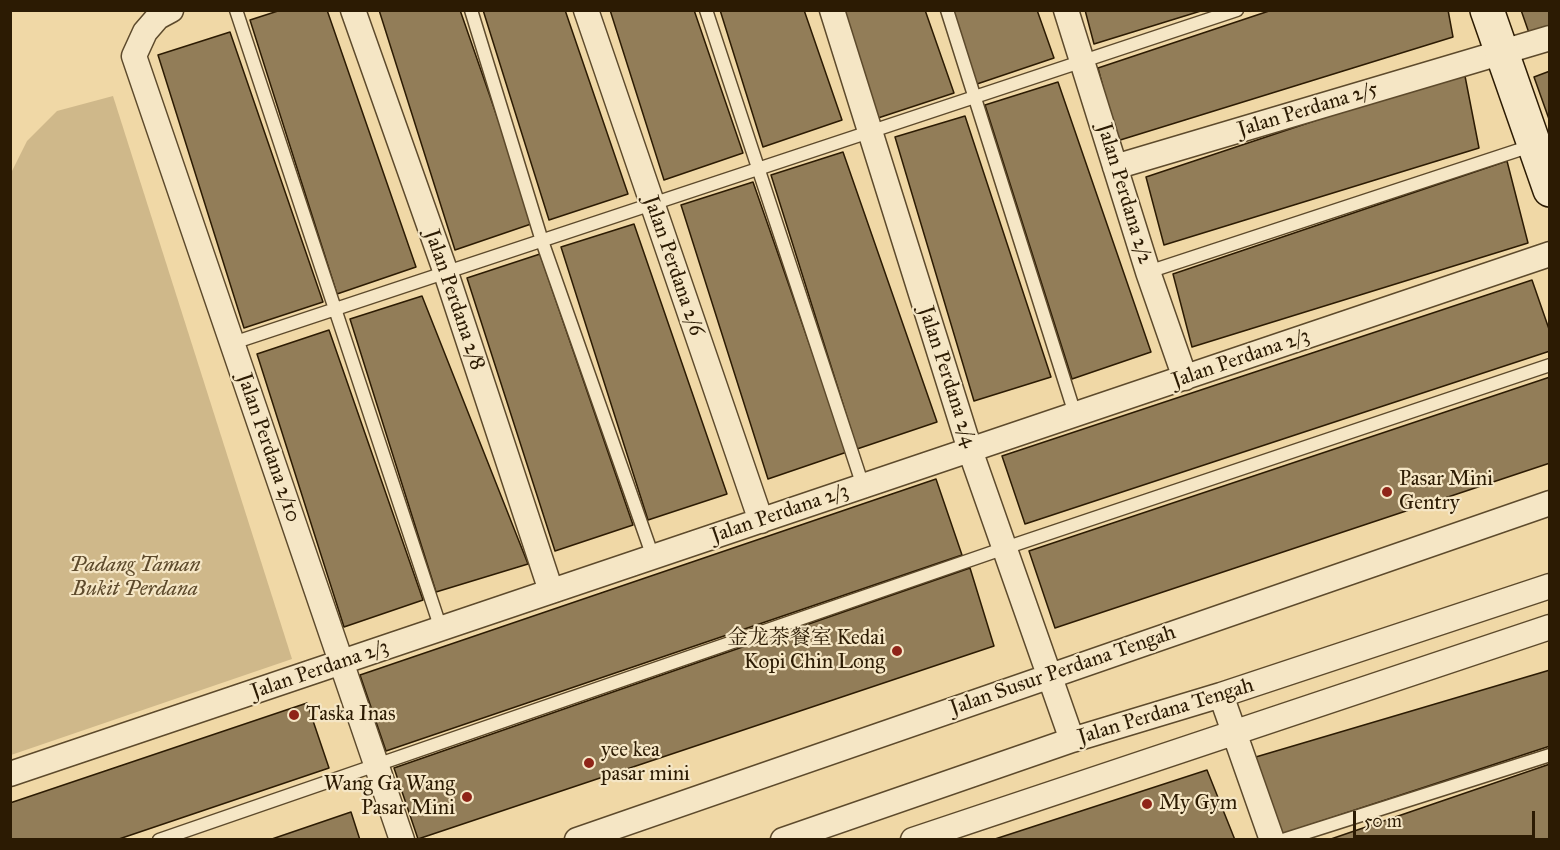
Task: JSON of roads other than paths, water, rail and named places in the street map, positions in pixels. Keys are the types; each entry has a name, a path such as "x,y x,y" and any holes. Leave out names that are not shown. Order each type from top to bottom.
{"street":[{"name":"Jalan Perdana 2/10","path":"171,10 158,17 145,32 134,56 402,840"},
{"name":"Jalan Perdana 2/8","path":"352,10 446,273 551,591"},
{"name":"Jalan Perdana 2/6","path":"586,10 761,521"},
{"name":"Jalan Perdana 2/4","path":"832,10 970,450 1072,740"},
{"name":"Jalan Perdana 2/2","path":"1066,10 1148,272 1185,378"},
{"path":"1487,10 1550,190"},
{"name":"Jalan Perdana 2/5","path":"1115,168 1550,38"},
{"name":"Jalan Perdana 2/3","path":"10,774 1550,254"},
{"name":"Jalan Susur Perdana Tengah","path":"577,840 1550,503"},
{"name":"Jalan Perdana Tengah","path":"783,840 1072,740 1221,696 1550,586"},
{"path":"913,840 945,834 1235,730 1550,627"},
{"path":"1221,696 1235,730 1272,840"}],"lane":[{"path":"236,10 441,628"},
{"path":"471,10 542,241 653,557"},
{"path":"706,10 756,170 863,486"},
{"path":"946,10 1075,414"},
{"path":"233,344 1237,10"},
{"path":"1148,272 1534,145"},
{"path":"159,840 1005,548 1550,365"},
{"path":"1283,840 1550,755"}],"place":[{"name":"Pasar Mini Gentry","path":"1387,492"},
{"name":"金龙茶餐室 Kedai Kopi Chin Long","path":"897,651"},
{"name":"Taska Inas","path":"294,715"},
{"name":"yee kea pasar mini","path":"589,763"},
{"name":"Wang Ga Wang Pasar Mini","path":"467,797"},
{"name":"My Gym","path":"1147,804"}],"park label":[{"name":"Padang Taman Bukit Perdana","path":"135,578"}]}
